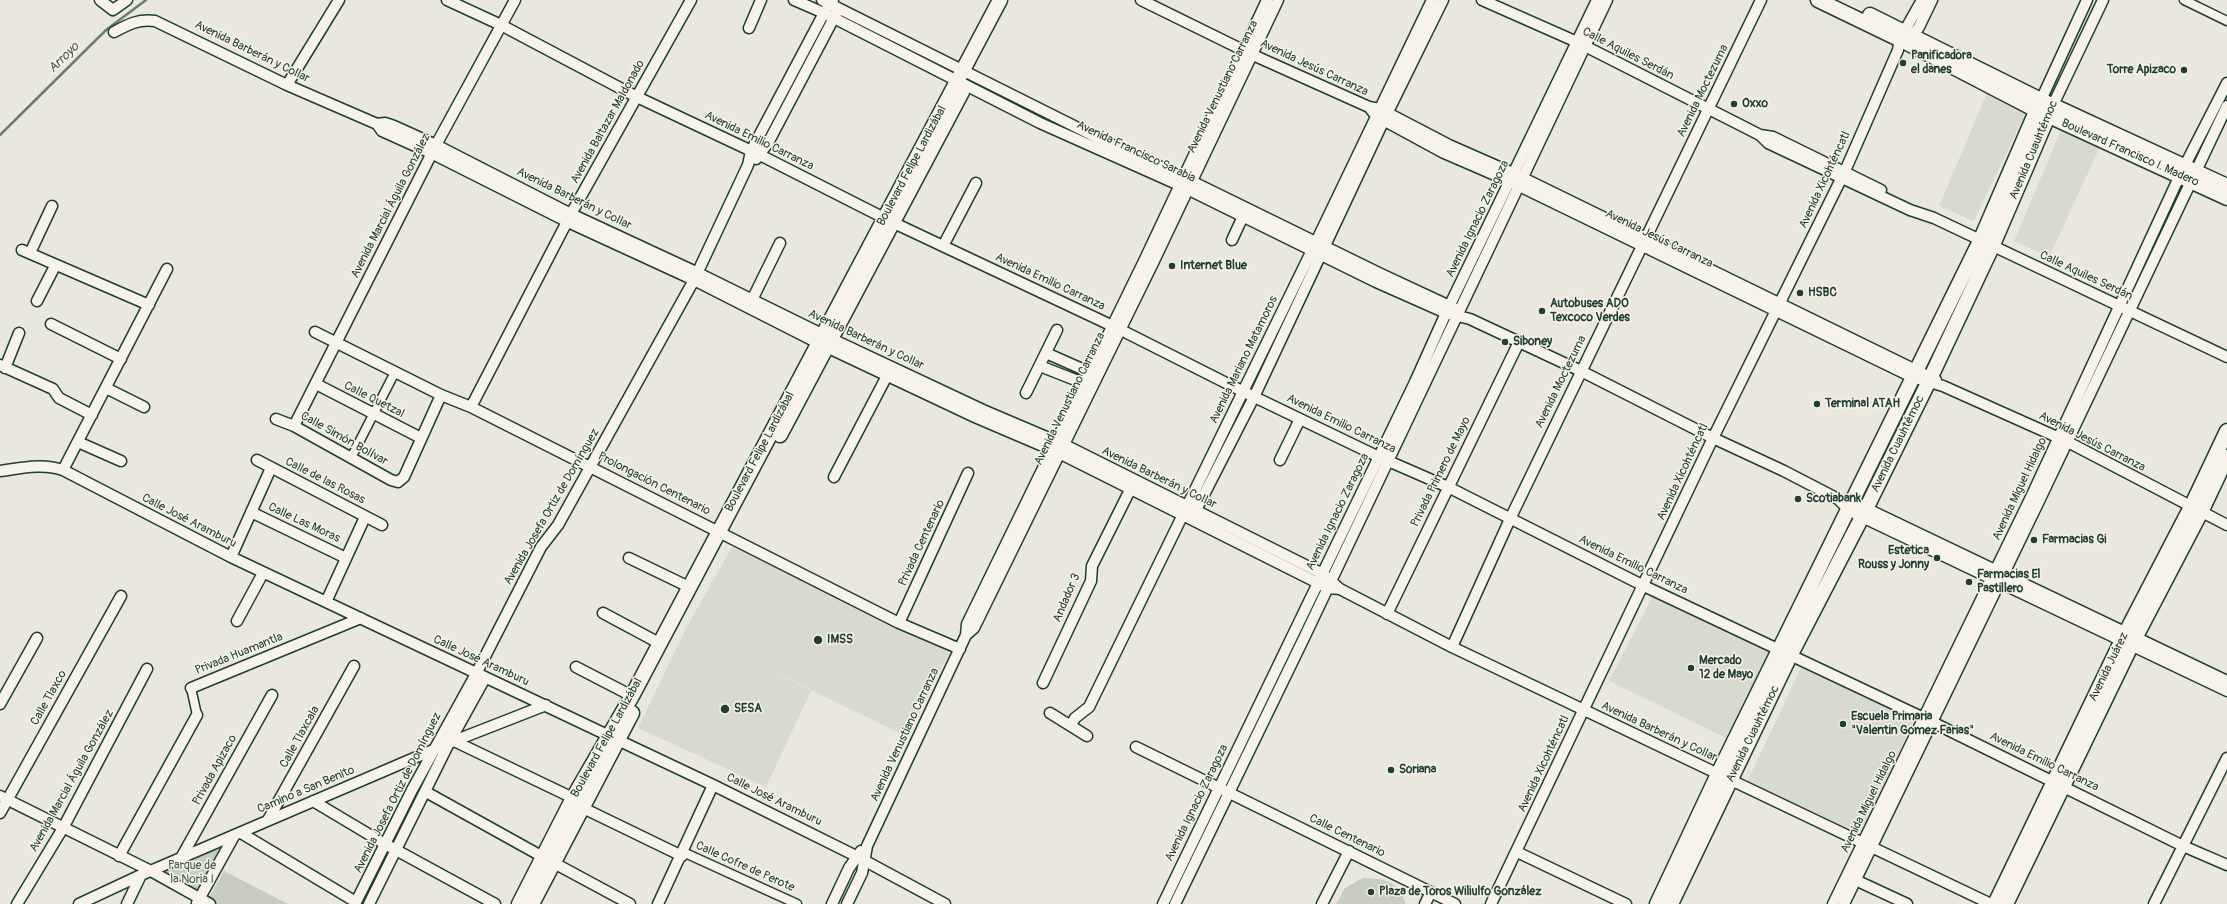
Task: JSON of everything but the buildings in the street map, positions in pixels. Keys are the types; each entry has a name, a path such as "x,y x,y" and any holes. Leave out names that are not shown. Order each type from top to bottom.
{"main road":[{"name":"Boulevard Felipe Lardizábal","path":"532,904 573,798 613,738 890,220 999,8 1011,0"},
{"name":"Boulevard Francisco I. Madero","path":"1818,0 1905,40 2044,108 2188,172 2227,186"},
{"name":"Boulevard Francisco I. Madero","path":"1839,0 1905,40"},
{"name":"Avenida Cuauhtémoc","path":"1785,653 1864,512 1929,379 2044,108"},
{"name":"Boulevard Francisco I. Madero","path":"2188,172 2227,198"},
{"name":"Avenida Cuauhtémoc","path":"1657,904 1724,777 1785,653 1851,506 1914,372 1986,244"},
{"name":"Avenida Juárez","path":"2196,510 2227,432"},
{"name":"Avenida Juárez","path":"2006,904 2032,840 2129,639 2196,510 2227,457"},
{"name":"Boulevard Felipe Lardizábal","path":"519,904 583,808 632,696 666,638 689,587 722,533"},
{"name":"Avenida Cuauhtémoc","path":"1671,904 1724,777"},
{"name":"Avenida Juárez","path":"1995,904 2032,840"}],"street":[{"path":"100,0 113,10 127,0"},
{"path":"287,84 339,0"},
{"name":"Avenida Emilio Carranza","path":"447,0 501,25 637,97 756,153 943,246 1115,327 1300,419 1384,459 1448,487 1644,586 1928,720 2183,846 2227,865"},
{"name":"Avenida Marcial Águila González","path":"294,426 434,150 515,0"},
{"name":"Avenida Baltazar Maldonado","path":"471,407 570,218 691,0"},
{"path":"749,28 762,0"},
{"name":"Avenida Francisco Sarabia","path":"794,0 831,6 964,78 1040,123 1107,147 1186,183 1378,278 1453,311 1581,371 1713,438 1784,471 1851,506 1998,575 2193,670 2227,691"},
{"name":"Avenida Jesús Carranza","path":"1141,0 1253,55 1369,107 1447,149 1517,180 1778,308 2062,440 2227,525"},
{"name":"Avenida Venustiano Carranza","path":"1219,114 1243,49 1267,0"},
{"name":"Avenida Venustiano Carranza","path":"832,904 867,846 960,649 966,635 967,624 1012,542 1219,114 1253,55 1278,0"},
{"name":"Avenida Mariano Matamoros","path":"1413,51 1432,0"},
{"name":"Avenida Mariano Matamoros","path":"1071,725 1075,718 1089,707 1220,450 1254,397 1288,325 1319,248 1382,115 1413,51 1443,0"},
{"name":"Calle Aquiles Serdán","path":"1482,0 1581,44 1760,135 1768,143 1843,175 1910,210 1934,218 1986,244 2227,357"},
{"name":"Avenida Ignacio Zaragoza","path":"1175,904 1228,793 1325,581 1581,44 1597,0"},
{"name":"Avenida Ignacio Zaragoza","path":"1581,44 1607,0"},
{"name":"Avenida Moctezuma","path":"1452,647 1510,519 1643,241 1709,110 1761,0"},
{"name":"Avenida Xicohténcatl","path":"1491,904 1644,586 1713,438 1843,175 1922,0"},
{"name":"Avenida Xicohténcatl","path":"1905,40 1932,0"},
{"name":"Avenida Cuauhtémoc","path":"2044,108 2087,0"},
{"name":"Avenida Cuauhtémoc","path":"2044,108 2103,0"},
{"path":"2184,0 2227,21"},
{"name":"Avenida Josefa Ortiz de Domínguez","path":"368,904 451,742 541,547 558,525 696,277 748,165 790,102 810,52 831,6"},
{"name":"Avenida Barberán y Collar","path":"114,32 133,21 143,19 155,21 287,84 377,124 386,123 394,126 434,150 570,218 630,245 825,341 980,414 1057,447 1187,513 1253,544 1452,647 1583,711 1991,904"},
{"name":"Avenida Josefa Ortiz de Domínguez","path":"756,153 780,97 810,52"},
{"name":"Avenida Miguel Hidalgo","path":"1833,904 1851,878 1868,845 2036,497 2226,89"},
{"path":"780,97 790,102"},
{"name":"Avenida Miguel Hidalgo","path":"2188,172 2227,106"},
{"path":"943,246 976,183"},
{"path":"52,206 26,251 55,266 149,305"},
{"path":"1232,240 1244,213"},
{"path":"750,304 780,243"},
{"name":"Avenida Mariano Matamoros","path":"1196,510 1242,391 1278,320 1319,248"},
{"path":"37,301 55,266"},
{"path":"64,470 167,269"},
{"path":"1278,320 1288,325"},
{"path":"50,324 120,360"},
{"name":"Avenida Venustiano Carranza","path":"1057,447 1083,383 1115,327"},
{"path":"1026,393 1058,330"},
{"name":"Prolongación Centenario","path":"315,332 440,395 471,407 899,623 960,649"},
{"path":"19,334 3,366 53,389 58,398 92,415"},
{"name":"Privada Primero de Mayo","path":"1387,614 1519,342"},
{"path":"1046,353 1089,372"},
{"path":"1040,366 1083,383"},
{"path":"834,477 889,371"},
{"path":"351,458 372,413 395,372"},
{"name":"Calle Quetzal","path":"316,384 421,438"},
{"path":"106,388 144,406"},
{"path":"421,438 440,395"},
{"name":"Calle Simón Bolívar","path":"276,419 294,426 391,480 398,482 404,477 421,438"},
{"path":"1280,460 1300,419"},
{"path":"78,442 121,461"},
{"name":"Calle de las Rosas","path":"257,460 382,525"},
{"name":"Calle José Aramburu","path":"0,471 43,466 64,470 231,557 714,785 861,858 945,904"},
{"path":"231,557 271,468"},
{"name":"Privada Centenario","path":"899,623 968,473"},
{"name":"Andador 3","path":"1043,683 1091,581 1092,566 1133,485"},
{"name":"Avenida Barberán y Collar","path":"1187,513 1196,510 1253,544"},
{"name":"Calle Las Moras","path":"251,512 346,558"},
{"path":"326,602 365,516"},
{"path":"629,558 689,587"},
{"path":"237,621 263,572"},
{"name":"Avenida Ignacio Zaragoza","path":"1163,904 1218,789 1325,581"},
{"name":"Calle Tlaxco","path":"0,813 4,798 122,596"},
{"path":"602,613 666,638"},
{"name":"Privada Huamantla","path":"119,856 197,716 191,688 361,618"},
{"path":"0,704 37,638"},
{"name":"Calle Tlaxcala","path":"268,820 354,666"},
{"path":"576,667 632,696"},
{"name":"Avenida Marcial Águila González","path":"17,904 64,828 147,669"},
{"name":"Avenida Francisco Sarabia","path":"2193,670 2227,681"},
{"name":"Avenida Josefa Ortiz de Domínguez","path":"355,903 432,750 481,676"},
{"name":"Privada Apizaco","path":"181,858 272,695"},
{"name":"Camino a San Benito","path":"79,904 146,873 432,750 546,705"},
{"path":"1050,713 1087,736"},
{"path":"451,742 573,798"},
{"path":"1136,747 1228,793"},
{"path":"2154,904 2227,758"},
{"path":"658,904 683,854 714,785"},
{"path":"426,792 630,904"},
{"name":"Calle Centenario","path":"1228,793 1455,904"},
{"path":"4,798 119,856 146,873 198,901 210,904"},
{"path":"313,801 385,844 495,904"},
{"path":"583,808 683,854"},
{"path":"198,901 237,835 355,903"},
{"path":"1322,904 1349,851"},
{"path":"1517,852 1626,904"},
{"name":"Calle Cofre de Perote","path":"683,854 797,904"},
{"path":"1185,857 1195,861"},
{"name":"Avenida Venustiano Carranza","path":"848,904 861,858"},
{"path":"127,904 146,873"},
{"path":"1851,878 1907,904"},
{"name":"Avenida Miguel Hidalgo","path":"1844,904 1851,878"},
{"path":"1425,904 1431,892"}],"shaded area":[{"path":"1987,93 2026,112 1974,221 1939,206"},
{"path":"2062,128 2100,147 2049,257 2014,241"},
{"name":"IMSS","path":"732,547 950,651 907,737 752,661 811,691 766,787 638,728 686,628"},
{"name":"Mercado 12 de Mayo","path":"1654,594 1772,654 1732,741 1609,681"},
{"path":"1801,668 1914,721 1860,834 1747,782"}],"green space":[{"name":"Parque de la Noria I","path":"228,843 197,892 159,872"},
{"path":"224,871 288,904 216,904 208,899"},
{"name":"Plaza de Toros Wiliulfo González","path":"1363,878 1385,880 1390,882 1398,890 1406,904 1336,904 1345,888"}],"waterway":[{"name":"Arroyo","path":"0,135 106,30 146,0"}],"place":[{"name":"Panificadora el danes","path":"1903,63"},
{"name":"Torre Apizaco","path":"2184,70"},
{"name":"Oxxo","path":"1734,104"},
{"name":"Internet Blue","path":"1172,266"},
{"name":"HSBC","path":"1800,293"},
{"name":"Autobuses ADO Texcoco Verdes","path":"1542,311"},
{"name":"Siboney","path":"1505,342"},
{"name":"Terminal ATAH","path":"1817,404"},
{"name":"Scotiabank","path":"1798,499"},
{"name":"Farmacias Gi","path":"2034,540"},
{"name":"Estetica Rouss y Jonny","path":"1937,558"},
{"name":"Farmacias El Pastillero","path":"1969,582"},
{"name":"IMSS","path":"818,640"},
{"name":"Mercado 12 de Mayo","path":"1691,668"},
{"name":"SESA","path":"725,709"},
{"name":"Escuela Primaria \"Valentin Gomez Farias\"","path":"1843,724"},
{"name":"Soriana","path":"1391,770"},
{"name":"Plaza de Toros Wiliulfo González","path":"1371,892"}]}
